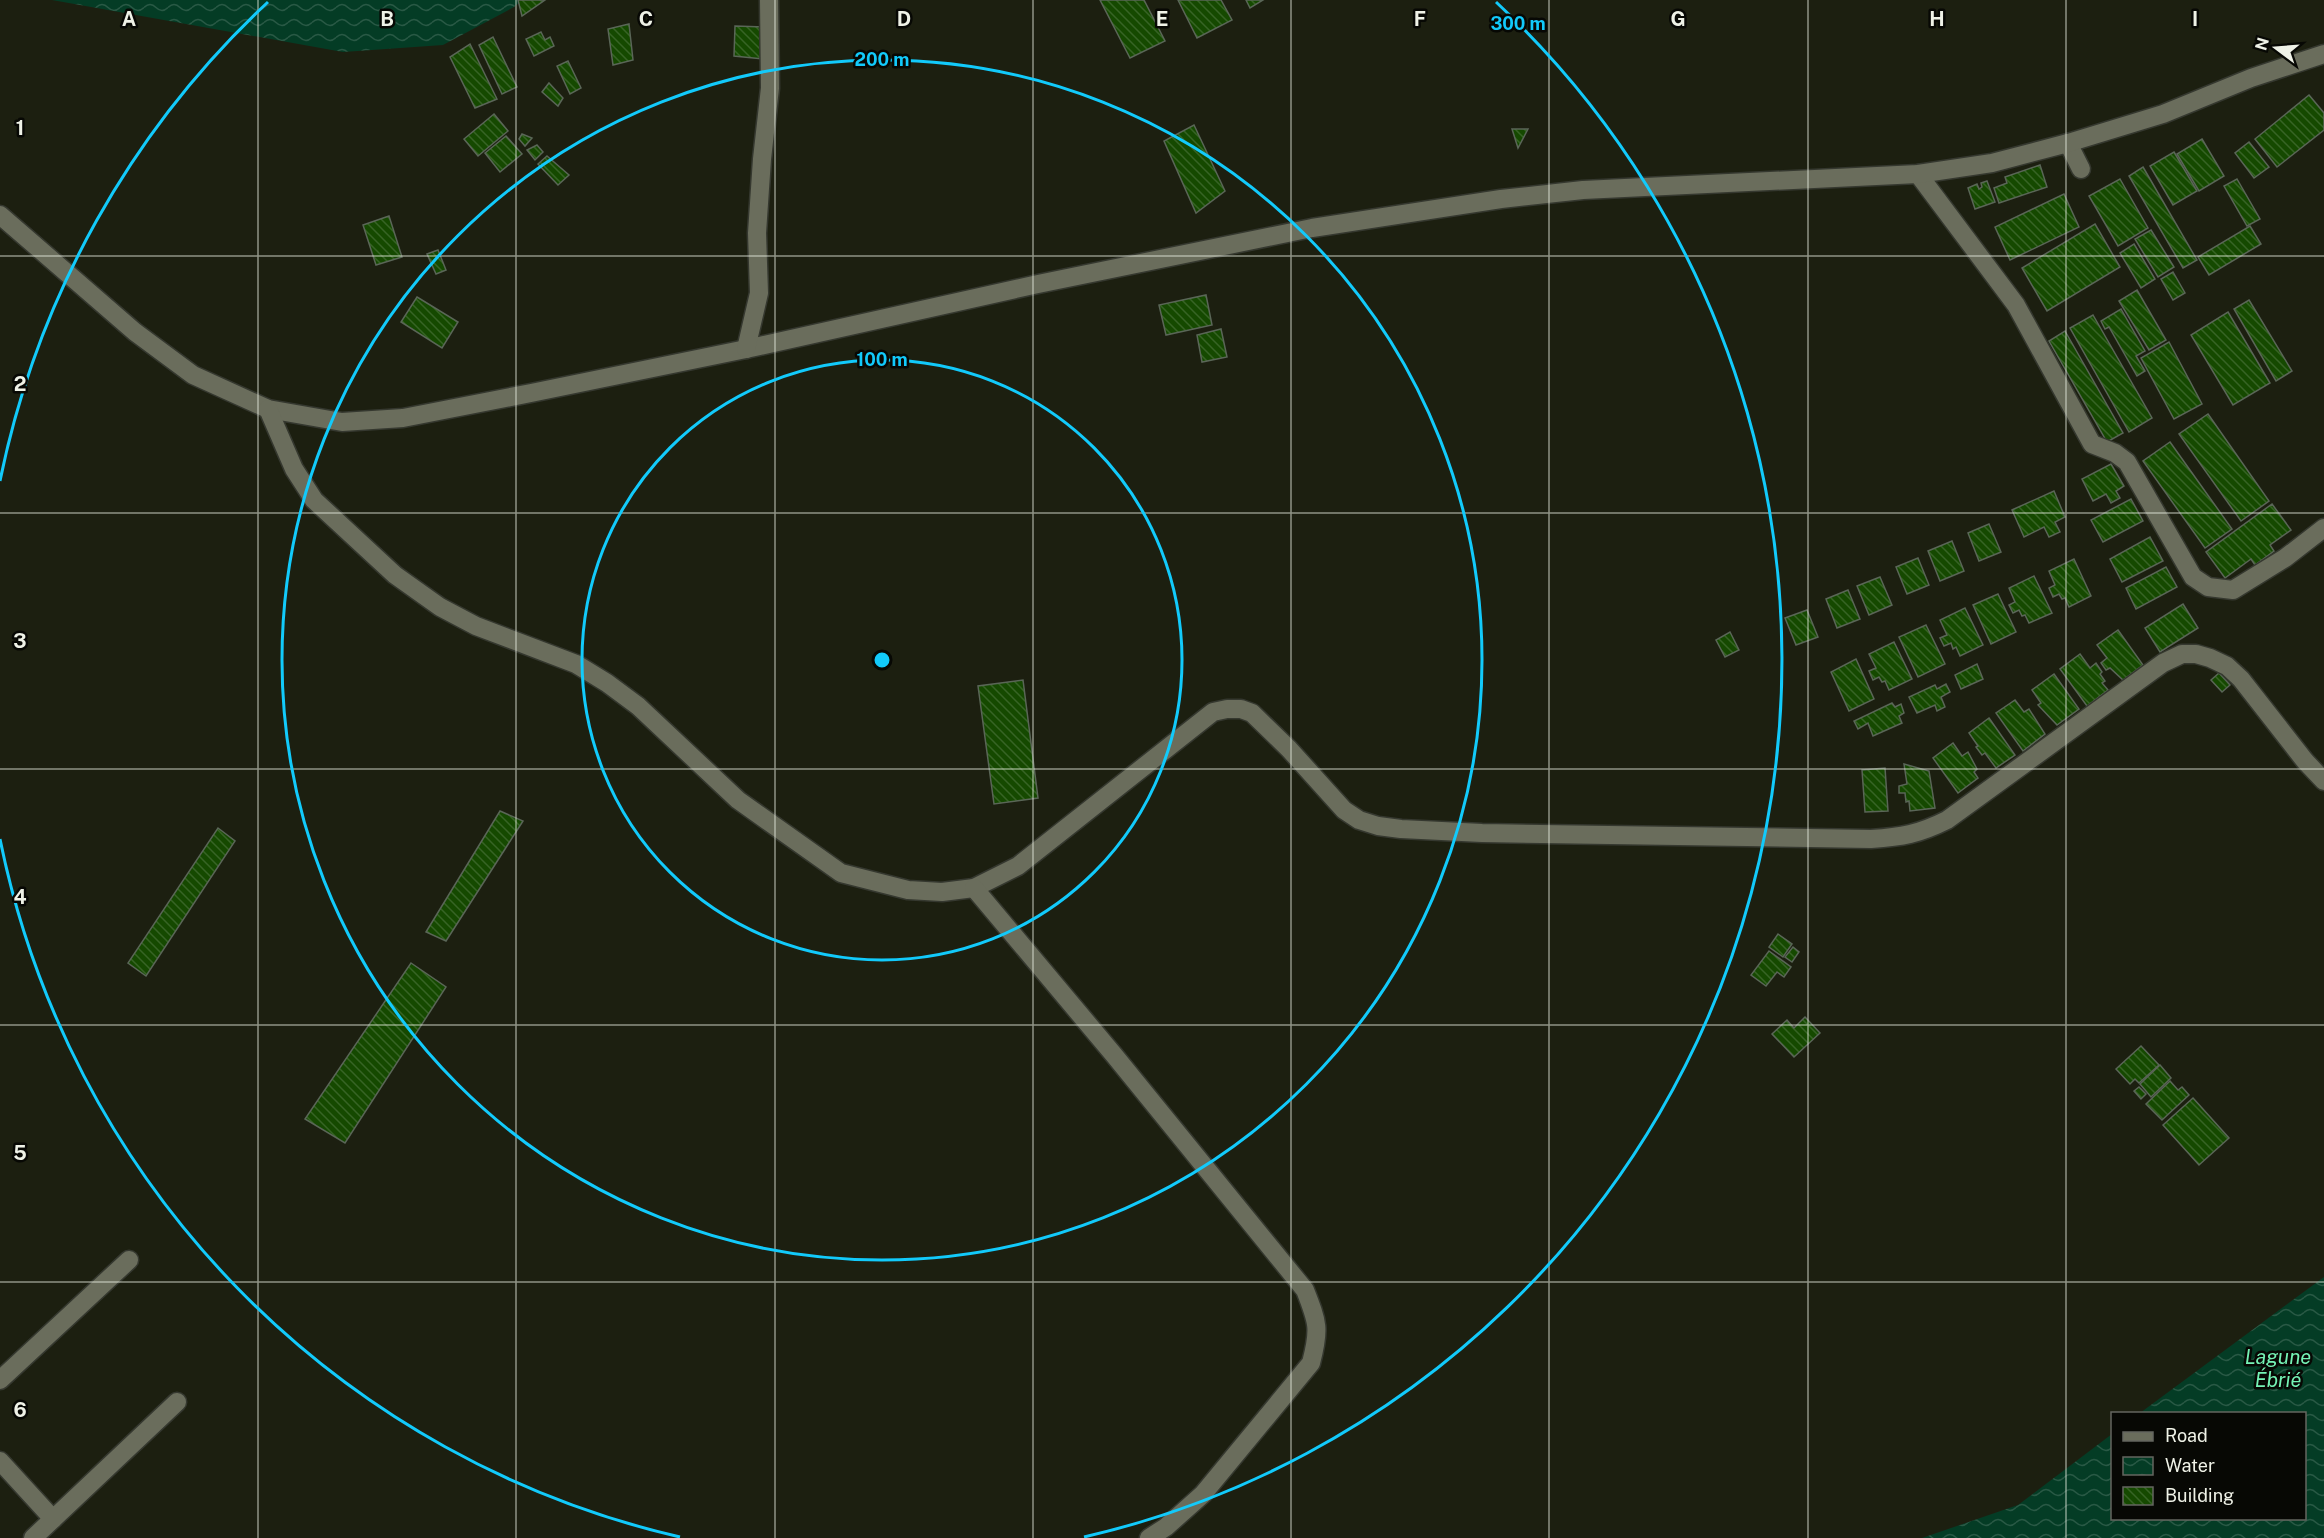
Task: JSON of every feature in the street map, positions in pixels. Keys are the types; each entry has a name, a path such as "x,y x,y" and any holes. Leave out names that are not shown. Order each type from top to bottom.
{"street":[{"path":"746,349 759,293 757,233 770,88 769,0"},
{"path":"0,215 135,332 193,375 268,409 342,422 403,418 746,349 1038,284 1301,231 1501,199 1583,190 1918,174 1992,163 2163,114 2251,78 2324,54"},
{"path":"2068,143 2081,169"},
{"path":"1918,174 2016,305 2092,444 2115,453 2127,462 2193,577 2208,587 2233,590 2285,558 2324,528"},
{"path":"268,409 294,469 314,500 395,575 440,607 476,626 576,664 607,683 638,706 738,800 841,873 908,890 942,892 974,888 1018,866 1213,712 1227,709 1241,709 1252,713 1289,749 1344,810 1359,820 1378,826 1401,830 1482,833 1871,839 1923,832 1947,820 2163,663 2182,654 2196,654 2227,666 2241,679 2305,761 2324,781"},
{"path":"974,888 1114,1055 1305,1290 1314,1312 1318,1336 1311,1363 1203,1494 1166,1527 1149,1538"},
{"path":"0,1380 129,1260"},
{"path":"33,1538 177,1402"},
{"path":"0,1461 53,1519"}],"water":[{"path":"52,0 522,0 514,7 443,45 343,52"},
{"name":"Lagune Ébrié","path":"2324,1277 2324,1538 1922,1538 2018,1505 2111,1435 2111,1520 2306,1520 2306,1412 2141,1412"}],"building":[{"path":"518,0 545,0 522,16"},
{"path":"1100,0 1144,0 1165,41 1130,58"},
{"path":"1178,0 1221,0 1232,20 1197,38"},
{"path":"1246,0 1263,0 1250,8"},
{"path":"629,24 633,60 613,65 608,29"},
{"path":"735,26 764,27 763,59 734,56"},
{"path":"541,32 545,40 550,37 554,46 534,56 526,39"},
{"path":"493,37 517,87 502,94 479,45"},
{"path":"470,44 497,99 475,108 450,57"},
{"path":"568,61 581,88 570,94 557,66"},
{"path":"549,83 563,98 558,106 542,92"},
{"path":"2309,95 2324,113 2324,130 2277,167 2255,139"},
{"path":"494,114 508,131 478,156 464,139"},
{"path":"1194,125 1225,191 1196,213 1164,141"},
{"path":"1512,129 1528,129 1518,148"},
{"path":"522,134 532,138 525,146 519,139"},
{"path":"506,136 522,154 500,172 485,153"},
{"path":"2202,139 2224,176 2199,191 2177,154"},
{"path":"2249,142 2269,167 2254,178 2235,153"},
{"path":"537,145 543,152 535,160 527,150"},
{"path":"2174,152 2197,191 2173,205 2150,166"},
{"path":"547,156 569,175 558,185 538,164"},
{"path":"2040,165 2047,187 1999,203 1994,188 2007,183 2005,177"},
{"path":"2143,167 2197,260 2183,268 2129,176"},
{"path":"2120,179 2148,228 2118,246 2089,196"},
{"path":"2237,179 2260,219 2247,226 2224,186"},
{"path":"1987,181 1995,202 1975,209 1968,188 1977,184 1979,189 1982,187 1981,183"},
{"path":"2064,194 2079,227 2010,260 1995,227"},
{"path":"389,216 402,257 376,265 363,225"},
{"path":"2095,224 2120,267 2047,311 2022,268"},
{"path":"2250,226 2261,244 2209,275 2198,257"},
{"path":"2151,230 2174,267 2158,277 2135,239"},
{"path":"2134,244 2155,279 2141,288 2120,253"},
{"path":"438,250 446,270 436,274 427,254"},
{"path":"2173,272 2185,293 2173,300 2161,279"},
{"path":"2137,290 2166,340 2149,350 2119,301"},
{"path":"1206,295 1212,325 1166,335 1159,305"},
{"path":"417,297 458,322 442,348 401,322"},
{"path":"2249,300 2292,371 2276,381 2234,309"},
{"path":"2121,309 2145,351 2136,356 2145,371 2137,376 2109,327 2105,329 2101,321"},
{"path":"2228,312 2270,383 2233,405 2191,335"},
{"path":"2093,315 2152,418 2129,432 2070,328"},
{"path":"1221,329 1227,357 1202,362 1197,335"},
{"path":"2065,331 2123,433 2107,442 2049,341"},
{"path":"2169,342 2202,404 2174,419 2141,358"},
{"path":"2208,414 2269,501 2241,521 2179,434"},
{"path":"2170,442 2232,529 2205,548 2143,461"},
{"path":"2111,464 2124,486 2116,491 2120,498 2111,503 2106,494 2093,501 2082,479"},
{"path":"2054,491 2065,517 2055,522 2060,532 2049,537 2044,527 2024,537 2012,510"},
{"path":"2131,499 2143,521 2103,542 2091,520"},
{"path":"2272,504 2291,530 2270,545 2274,551 2255,565 2251,559 2225,578 2206,552"},
{"path":"1989,524 2001,552 1979,561 1968,533"},
{"path":"2150,537 2163,561 2122,582 2110,559"},
{"path":"1952,541 1964,571 1940,581 1928,551"},
{"path":"1918,558 1929,585 1907,594 1896,567"},
{"path":"2074,559 2091,596 2069,607 2065,598 2062,599 2059,594 2053,597 2049,588 2055,585 2049,571"},
{"path":"2166,567 2177,587 2136,609 2126,588"},
{"path":"2034,576 2052,613 2029,623 2019,610 2013,613 2009,605 2015,602 2009,588"},
{"path":"1880,577 1892,605 1869,615 1857,586"},
{"path":"1848,590 1860,619 1837,628 1826,599"},
{"path":"1998,594 2016,632 1991,644 1973,605"},
{"path":"2183,604 2198,628 2160,652 2145,628"},
{"path":"1965,608 1983,645 1960,656 1956,647 1953,649 1951,643 1944,646 1940,638 1947,635 1940,620"},
{"path":"1807,610 1818,637 1796,645 1785,618"},
{"path":"1926,625 1945,664 1918,677 1899,637"},
{"path":"2118,630 2143,665 2123,680 2110,668 2106,670 2101,663 2107,658 2097,645"},
{"path":"1730,632 1739,650 1725,657 1716,640"},
{"path":"1894,642 1912,679 1889,690 1885,681 1882,682 1879,677 1873,680 1869,671 1876,668 1869,654"},
{"path":"2080,654 2090,668 2096,663 2105,681 2102,683 2108,690 2087,706 2060,669"},
{"path":"1856,659 1874,699 1849,711 1831,672"},
{"path":"1977,664 1983,679 1961,689 1955,675"},
{"path":"2219,673 2230,685 2222,692 2211,680"},
{"path":"2054,674 2079,709 2057,725 2038,705 2041,703 2032,690"},
{"path":"1023,680 1038,798 994,804 978,686"},
{"path":"1946,684 1950,692 1941,697 1945,707 1937,711 1935,705 1917,713 1909,697 1935,685 1937,689"},
{"path":"2015,700 2024,712 2029,709 2045,734 2023,751 1996,713"},
{"path":"1892,703 1895,707 1901,704 1904,713 1899,716 1902,723 1873,736 1868,723 1858,729 1854,721"},
{"path":"1989,718 2015,755 1996,768 1985,753 1982,755 1969,733"},
{"path":"1953,743 1962,756 1968,752 1977,769 1974,772 1978,778 1958,793 1933,758"},
{"path":"1904,764 1929,771 1935,808 1910,811 1905,793 1899,793 1899,786 1907,784"},
{"path":"1885,768 1888,811 1865,812 1862,770"},
{"path":"500,811 523,821 446,941 426,932"},
{"path":"218,828 235,841 146,976 128,963"},
{"path":"1778,934 1792,944 1783,957 1769,947"},
{"path":"1793,947 1799,952 1792,962 1785,957"},
{"path":"1769,951 1791,967 1784,977 1777,972 1766,986 1751,975"},
{"path":"411,963 446,987 345,1143 305,1119"},
{"path":"1805,1017 1820,1033 1794,1057 1772,1034 1787,1020 1794,1028"},
{"path":"2141,1046 2159,1065 2139,1083 2135,1079 2130,1084 2116,1069"},
{"path":"2160,1065 2171,1078 2151,1097 2140,1084"},
{"path":"2170,1081 2178,1090 2182,1087 2189,1095 2162,1120 2146,1104"},
{"path":"2139,1087 2146,1094 2141,1099 2134,1091"},
{"path":"2193,1098 2229,1138 2199,1165 2163,1125"}]}
